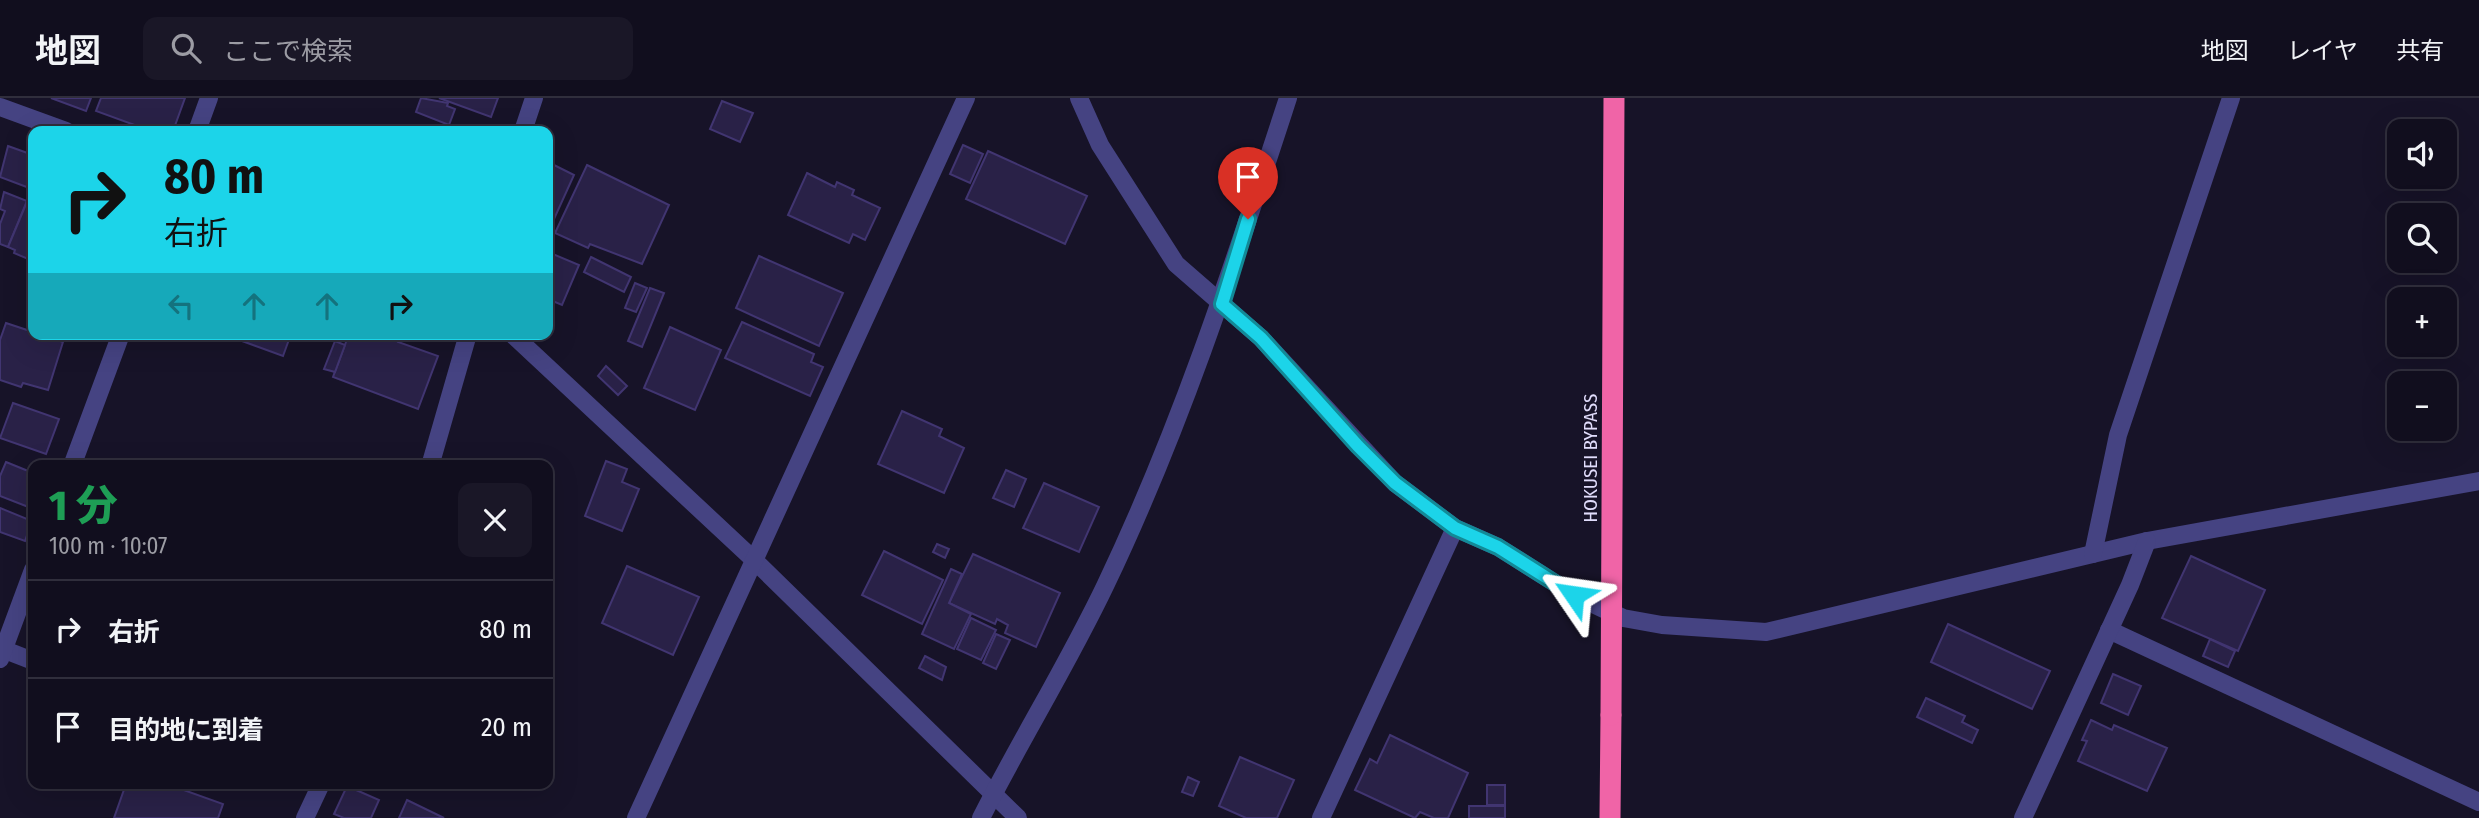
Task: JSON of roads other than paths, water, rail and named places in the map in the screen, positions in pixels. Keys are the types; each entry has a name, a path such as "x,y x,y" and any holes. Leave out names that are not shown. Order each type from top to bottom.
{"highway":[{"name":"HOKUSEI BYPASS","path":"1610,818 1614,98"}],"street":[{"path":"199,126 209,98"},
{"path":"525,126 534,98"},
{"path":"636,818 966,98"},
{"path":"1079,98 1100,145 1176,264 1261,338 1395,483 1455,528 1498,547 1574,595 1623,618 1661,625 1766,632 2147,541 2479,481"},
{"path":"981,818 1106,585 1222,304 1288,98"},
{"path":"2093,554 2118,435 2231,98"},
{"path":"0,107 52,126"},
{"path":"74,460 119,340"},
{"path":"432,460 466,340"},
{"path":"518,340 753,559 1018,818"},
{"path":"1321,818 1455,528"},
{"path":"2023,818 2147,541"},
{"path":"28,583 1,652 28,659"},
{"path":"2109,630 2479,802"},
{"path":"304,818 318,789"}]}
